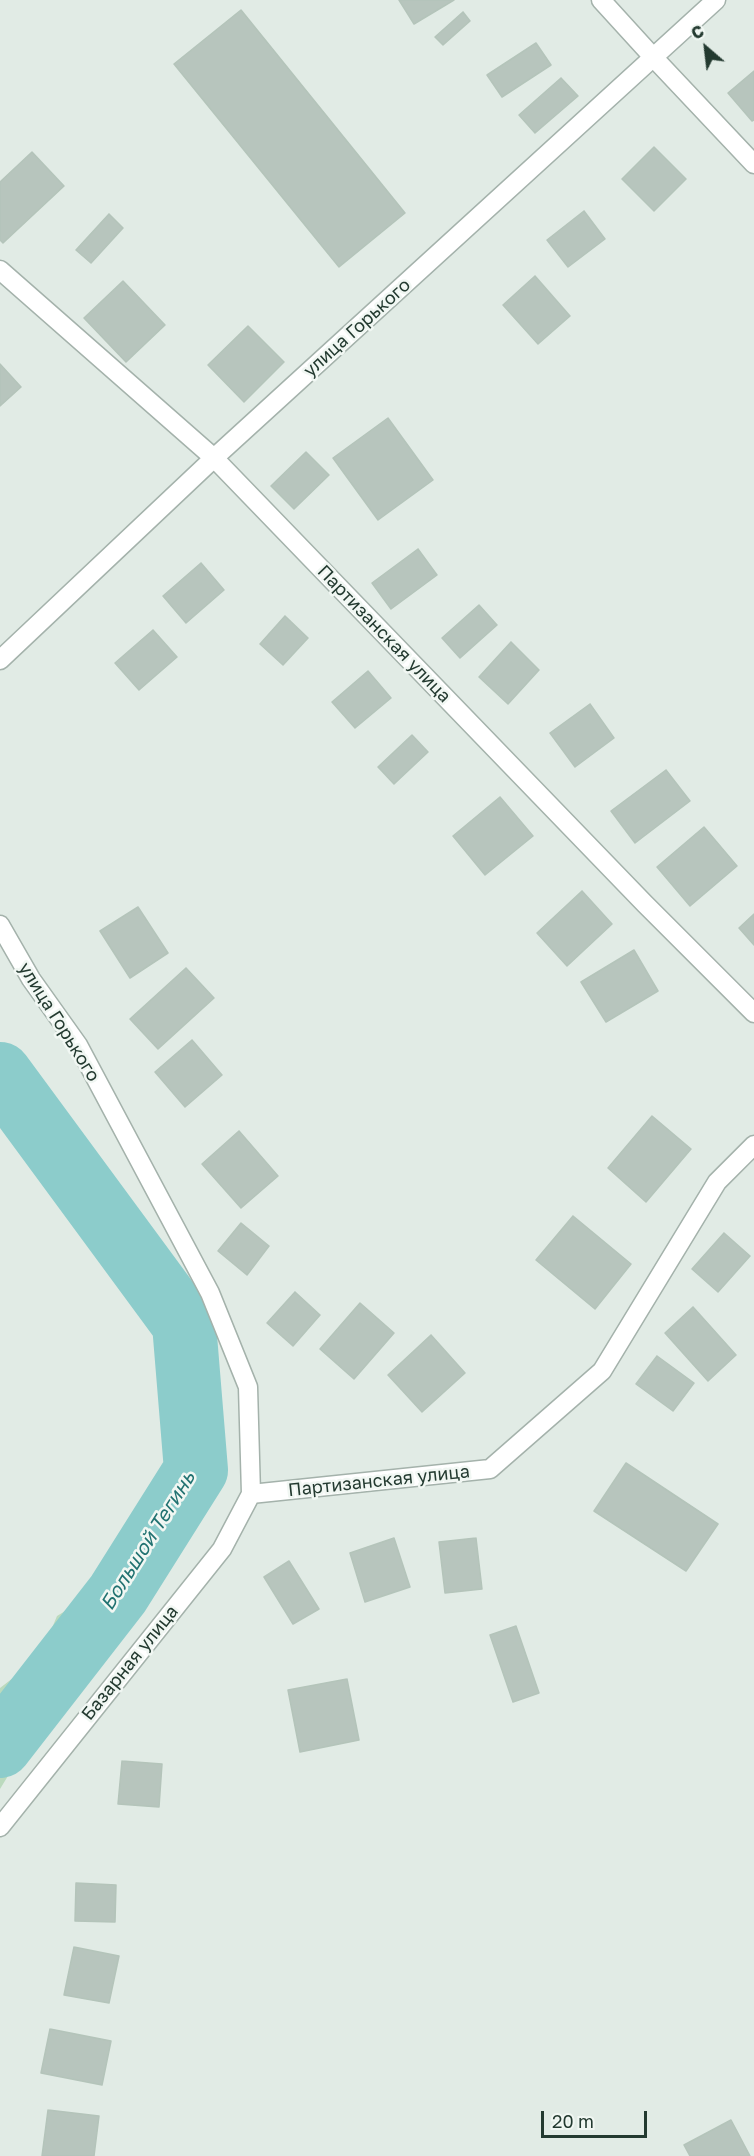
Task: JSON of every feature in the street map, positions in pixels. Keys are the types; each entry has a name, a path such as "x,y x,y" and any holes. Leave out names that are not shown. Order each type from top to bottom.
{"street":[{"path":"601,0 754,164"},
{"name":"улица Горького","path":"0,660 214,458 716,0"},
{"name":"Партизанская улица","path":"0,270 214,458 645,904 754,1013"},
{"name":"улица Горького","path":"0,925 31,979 78,1045 210,1293 248,1387 251,1494"},
{"name":"Партизанская улица","path":"251,1494 490,1469 602,1371 717,1182 754,1144"},
{"name":"Базарная улица","path":"0,1827 222,1549 251,1494"}],"green space":[{"path":"182,1549 128,1630 64,1711 11,1771 0,1789 0,1688 40,1657 57,1616 101,1589 131,1550"}],"building":[{"path":"399,0 454,0 414,24"},
{"path":"241,10 405,213 339,267 174,64"},
{"path":"463,12 470,21 443,45 435,37"},
{"path":"536,43 551,65 502,97 487,75"},
{"path":"754,71 754,120 752,121 728,93"},
{"path":"561,78 578,96 535,133 519,115"},
{"path":"654,147 686,179 654,211 622,179"},
{"path":"32,152 64,186 3,243 0,240 0,182"},
{"path":"584,211 605,239 568,267 547,240"},
{"path":"109,214 123,228 91,263 76,250"},
{"path":"535,276 570,316 538,344 503,305"},
{"path":"123,281 165,325 126,362 84,318"},
{"path":"248,326 284,362 244,402 208,365"},
{"path":"0,364 21,387 0,406"},
{"path":"388,418 433,480 378,520 333,458"},
{"path":"306,452 329,475 294,509 271,486"},
{"path":"418,549 437,575 391,609 372,583"},
{"path":"201,563 224,590 186,623 163,596"},
{"path":"479,605 497,625 460,658 442,638"},
{"path":"285,616 308,638 283,665 260,644"},
{"path":"153,630 177,657 139,690 115,663"},
{"path":"511,642 539,670 508,704 479,677"},
{"path":"368,671 391,698 355,728 332,702"},
{"path":"590,704 614,738 575,767 550,733"},
{"path":"412,735 428,752 394,784 378,767"},
{"path":"666,770 690,801 635,843 611,811"},
{"path":"500,797 533,836 485,875 453,836"},
{"path":"704,827 737,866 690,906 657,867"},
{"path":"582,891 612,924 567,966 537,933"},
{"path":"138,907 168,953 130,978 100,931"},
{"path":"754,914 754,945 739,928"},
{"path":"634,950 658,991 606,1022 581,982"},
{"path":"186,968 214,998 158,1049 130,1019"},
{"path":"192,1040 222,1075 185,1107 155,1072"},
{"path":"652,1116 691,1149 646,1202 608,1168"},
{"path":"239,1131 278,1176 241,1208 202,1164"},
{"path":"573,1216 631,1264 595,1309 536,1260"},
{"path":"241,1223 269,1246 247,1275 218,1251"},
{"path":"724,1233 750,1256 718,1292 692,1269"},
{"path":"295,1292 320,1315 293,1346 267,1323"},
{"path":"360,1303 394,1333 354,1379 320,1349"},
{"path":"693,1307 736,1355 708,1381 665,1333"},
{"path":"431,1335 465,1373 422,1412 388,1375"},
{"path":"657,1356 694,1383 673,1411 636,1384"},
{"path":"626,1463 718,1524 686,1571 594,1511"},
{"path":"394,1538 410,1587 365,1602 350,1553"},
{"path":"476,1538 482,1589 445,1593 439,1542"},
{"path":"289,1561 319,1609 293,1624 264,1577"},
{"path":"516,1626 539,1693 513,1702 490,1635"},
{"path":"347,1679 359,1740 300,1752 288,1690"},
{"path":"122,1761 162,1764 159,1807 118,1804"},
{"path":"76,1883 116,1885 115,1922 75,1921"},
{"path":"74,1947 119,1956 109,2003 64,1995"},
{"path":"50,2029 111,2041 102,2085 41,2073"},
{"path":"48,2110 99,2116 94,2156 42,2156"},
{"path":"731,2120 750,2156 690,2156 684,2145"}],"waterway":[{"name":"Большой Тегинь","path":"0,1074 184,1324 196,1470 118,1594 0,1746"}]}
